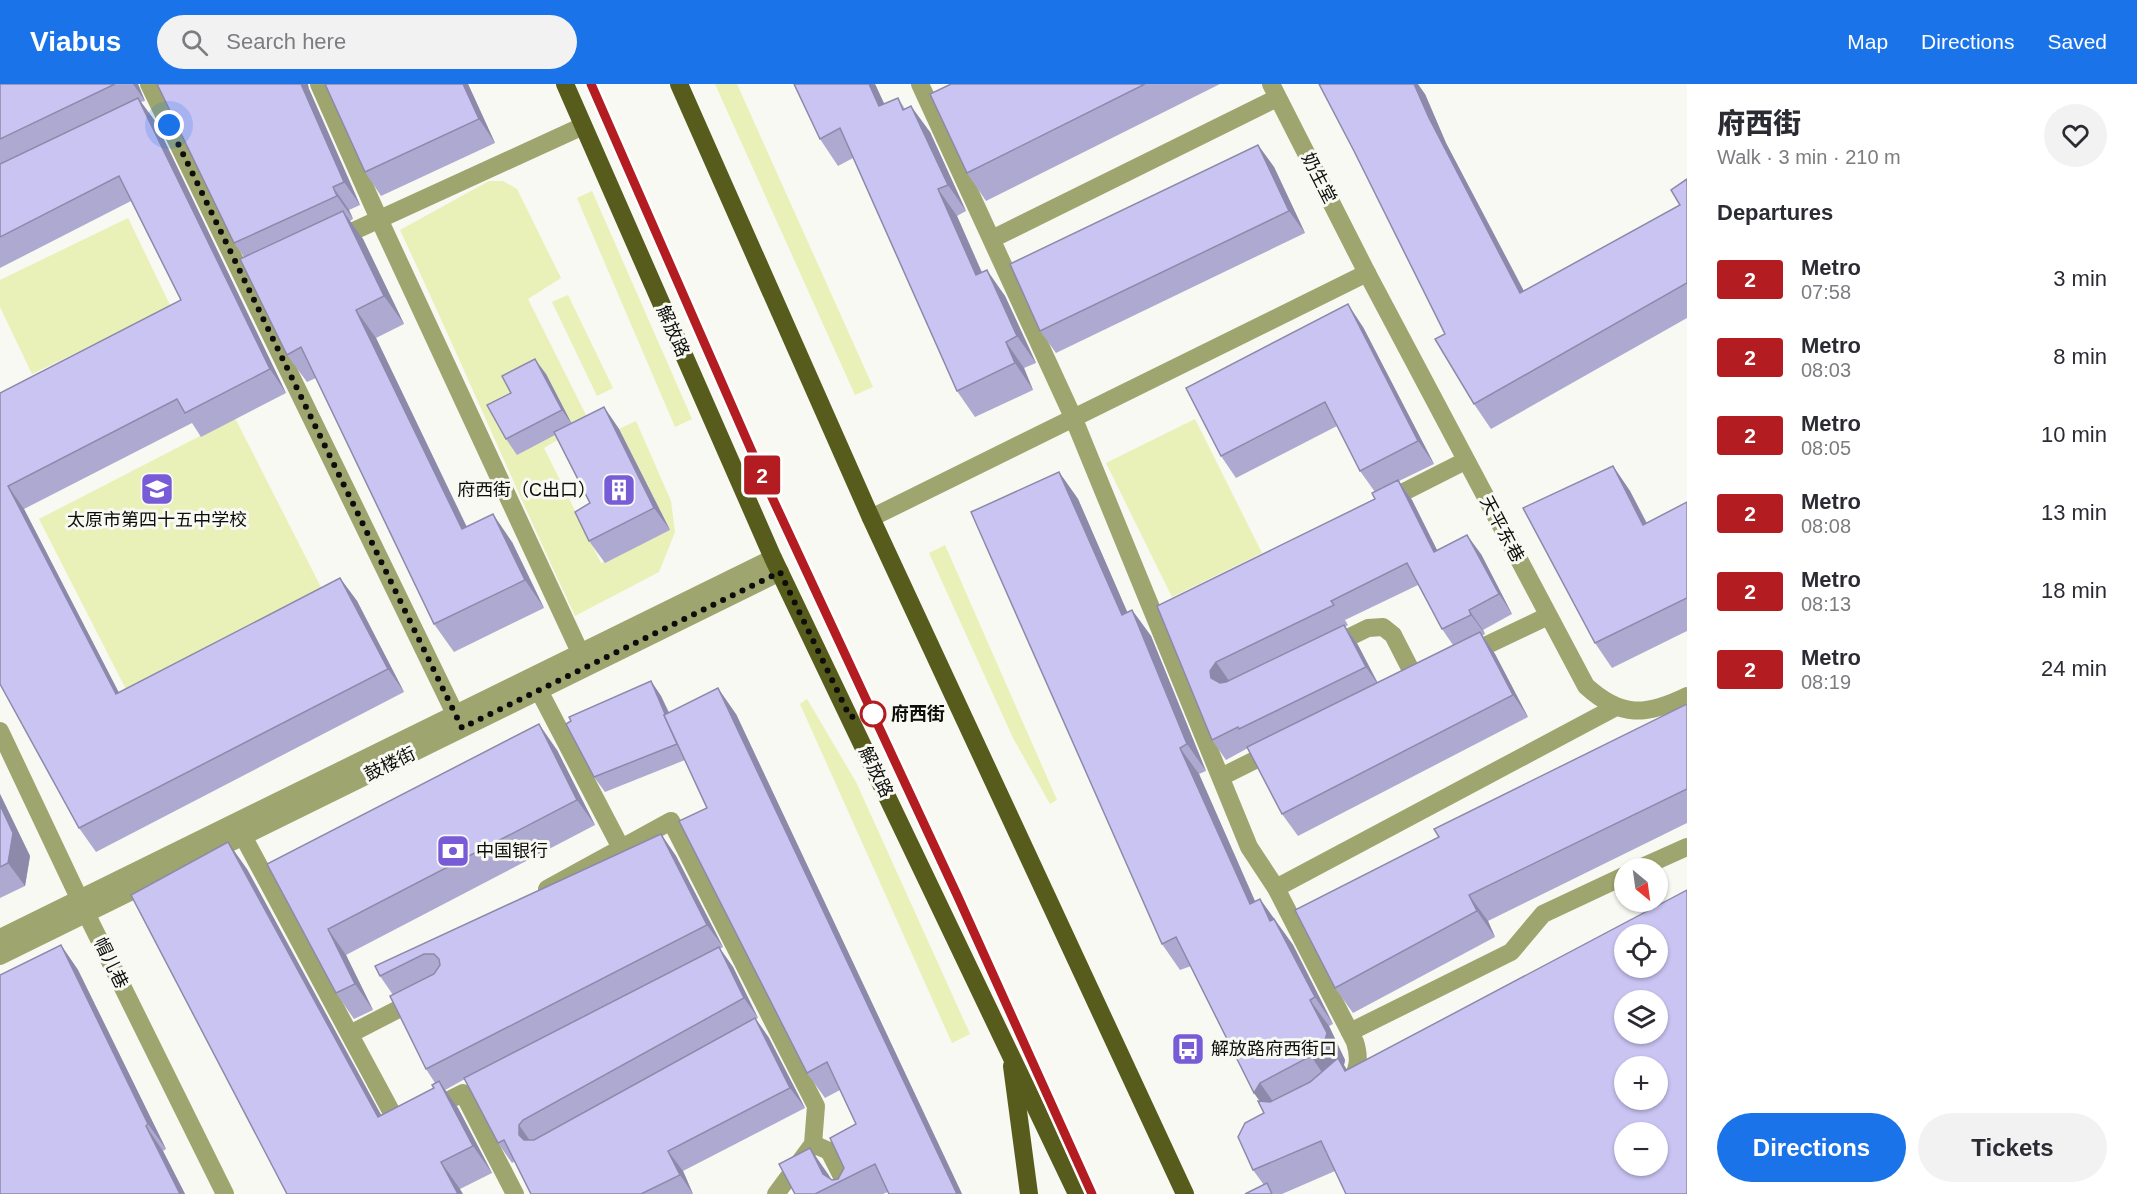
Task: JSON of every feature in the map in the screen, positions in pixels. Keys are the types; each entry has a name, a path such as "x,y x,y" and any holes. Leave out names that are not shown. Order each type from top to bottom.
{"main road":[{"name":"解放路","path":"565,84 776,565 1010,1049 1077,1194"},
{"path":"680,84 871,518 1185,1194"},
{"path":"1010,1049 1029,1194"}],"street":[{"path":"149,84 459,722"},
{"path":"319,84 379,219 584,660"},
{"path":"920,84 1160,613 1249,847 1276,888 1350,1032 1359,1054 1357,1067 1352,1078 1334,1092"},
{"path":"992,239 1274,91"},
{"name":"奶生堂","path":"1274,91 1367,273"},
{"path":"138,116 160,106"},
{"path":"317,248 583,126"},
{"path":"245,281 265,271"},
{"path":"871,518 1367,273"},
{"name":"天平东巷","path":"1367,273 1586,686 1614,708"},
{"path":"1367,510 1465,461"},
{"name":"鼓楼街","path":"0,956 83,908 776,565"},
{"path":"1448,664 1548,615"},
{"path":"1317,653 1368,628 1383,627 1393,635 1422,677 1396,690"},
{"path":"536,684 621,848"},
{"path":"1276,888 1614,708 1654,710 1687,696"},
{"name":"帽儿巷","path":"0,731 83,908 225,1194"},
{"path":"1221,777 1293,741"},
{"path":"531,897 671,821 816,1106 813,1144 776,1194"},
{"path":"240,829 399,1126 468,1090 516,1194"},
{"path":"1662,858 1687,847"},
{"path":"1350,1032 1511,952 1543,914 1614,881"},
{"name":"鼓楼街","path":"0,938 83,908"},
{"path":"717,963 738,952"},
{"path":"350,1034 433,991"},
{"path":"753,1034 774,1022"},
{"path":"813,1144 829,1151 851,1194"}],"green space":[{"path":"715,84 737,84 873,387 855,395"},
{"path":"489,181 503,181 517,189 561,278 528,299 589,421 544,448 601,563 670,530 619,429 636,421 671,501 675,532 659,572 575,616 400,230"},
{"path":"592,191 692,419 675,427 577,198"},
{"path":"128,218 171,307 32,374 0,307 0,280"},
{"path":"568,295 613,388 597,396 552,302"},
{"path":"235,418 330,605 134,705 39,519"},
{"path":"1195,419 1262,553 1172,597 1106,463"},
{"path":"945,545 1057,800 1050,804 1013,738 929,553"},
{"path":"807,699 856,782 970,1034 952,1043 800,704"}],"building":[{"path":"0,84 115,84 0,139"},
{"path":"157,84 301,84 344,182 333,187 337,196 234,243"},
{"path":"325,84 463,84 479,119 365,172"},
{"path":"794,84 869,84 879,106 898,98 903,110 911,106 948,185 938,189 976,275 987,270 1017,336 1006,342 1015,363 957,391 840,128 820,139"},
{"path":"951,84 1145,84 967,173 930,94"},
{"path":"1319,84 1414,84 1429,118 1520,293 1680,205 1671,190 1687,179 1687,283 1474,404 1435,339 1445,334"},
{"path":"138,98 270,369 185,413 177,399 8,486 116,694 340,578 388,669 79,828 0,684 0,393 181,300 119,176 0,237 0,164"},
{"path":"1258,145 1289,211 1040,331 1010,264"},
{"path":"343,211 384,296 356,310 462,529 493,514 525,580 434,624 301,347 287,355 240,259"},
{"path":"1348,304 1418,441 1360,471 1325,402 1221,456 1186,388"},
{"path":"535,359 562,410 506,439 487,405 511,393 502,376"},
{"name":"府西街（C出口）","path":"604,407 654,508 589,541 575,512 590,503 554,432"},
{"path":"1613,466 1643,525 1687,502 1687,598 1595,643 1523,508"},
{"path":"1059,472 1122,615 1132,610 1187,744 1180,748 1250,904 1260,899 1270,921 1274,919 1315,997 1310,1000 1327,1033 1325,1040 1311,1056 1260,1083 1254,1093 1176,937 1162,944 971,512"},
{"path":"1398,480 1434,552 1467,535 1499,594 1469,610 1471,615 1442,629 1407,563 1331,601 1334,605 1216,662 1210,671 1211,678 1220,683 1226,682 1344,625 1366,667 1212,740 1157,606 1375,499 1372,493"},
{"path":"1480,632 1513,695 1282,814 1247,747"},
{"path":"651,681 677,744 594,777 566,724 571,721 569,717"},
{"path":"718,688 957,1194 889,1194 875,1164 815,1194 795,1194 779,1164 810,1148 823,1174 832,1180 838,1179 844,1168 830,1138 856,1124 827,1062 807,1073 679,821 707,808 664,715"},
{"path":"1687,704 1687,789 1469,895 1477,911 1335,988 1295,910 1439,837 1434,829"},
{"path":"539,724 577,800 328,929 355,984 336,993 267,864"},
{"path":"0,805 13,833 8,863 0,867"},
{"path":"661,834 707,925 426,1069 390,996 434,974 440,965 439,959 434,954 424,954 380,976 375,966"},
{"path":"228,842 378,1117 434,1088 432,1085 439,1081 473,1146 441,1162 458,1194 287,1194 131,895"},
{"path":"1687,890 1687,1194 1346,1194 1321,1141 1253,1170 1238,1137 1245,1123 1264,1113 1258,1101 1270,1102 1310,1082 1338,1058 1345,1071 1614,929 1614,978 1668,978 1668,924 1623,924 1645,912 1668,912 1668,900"},
{"path":"61,945 180,1194 0,1194 0,975"},
{"path":"719,947 744,998 523,1120 519,1125 519,1135 524,1140 534,1140 755,1018 790,1088 668,1151 680,1175 641,1194 531,1194 504,1140 498,1143 464,1078"},
{"path":"1267,1183 1272,1194 1245,1194"}],"metro line":[{"name":"2","path":"591,84 770,493 958,897 1092,1194"}],"place":[{"name":"太原市第四十五中学校","path":"157,489"},
{"name":"府西街（C出口）","path":"619,490"},
{"name":"府西街","path":"873,714"},
{"name":"中国银行","path":"453,851"},
{"name":"解放路府西街口","path":"1188,1049"}],"route":[{"path":"169,125 462,728 780,572 850,717 873,714"}]}
